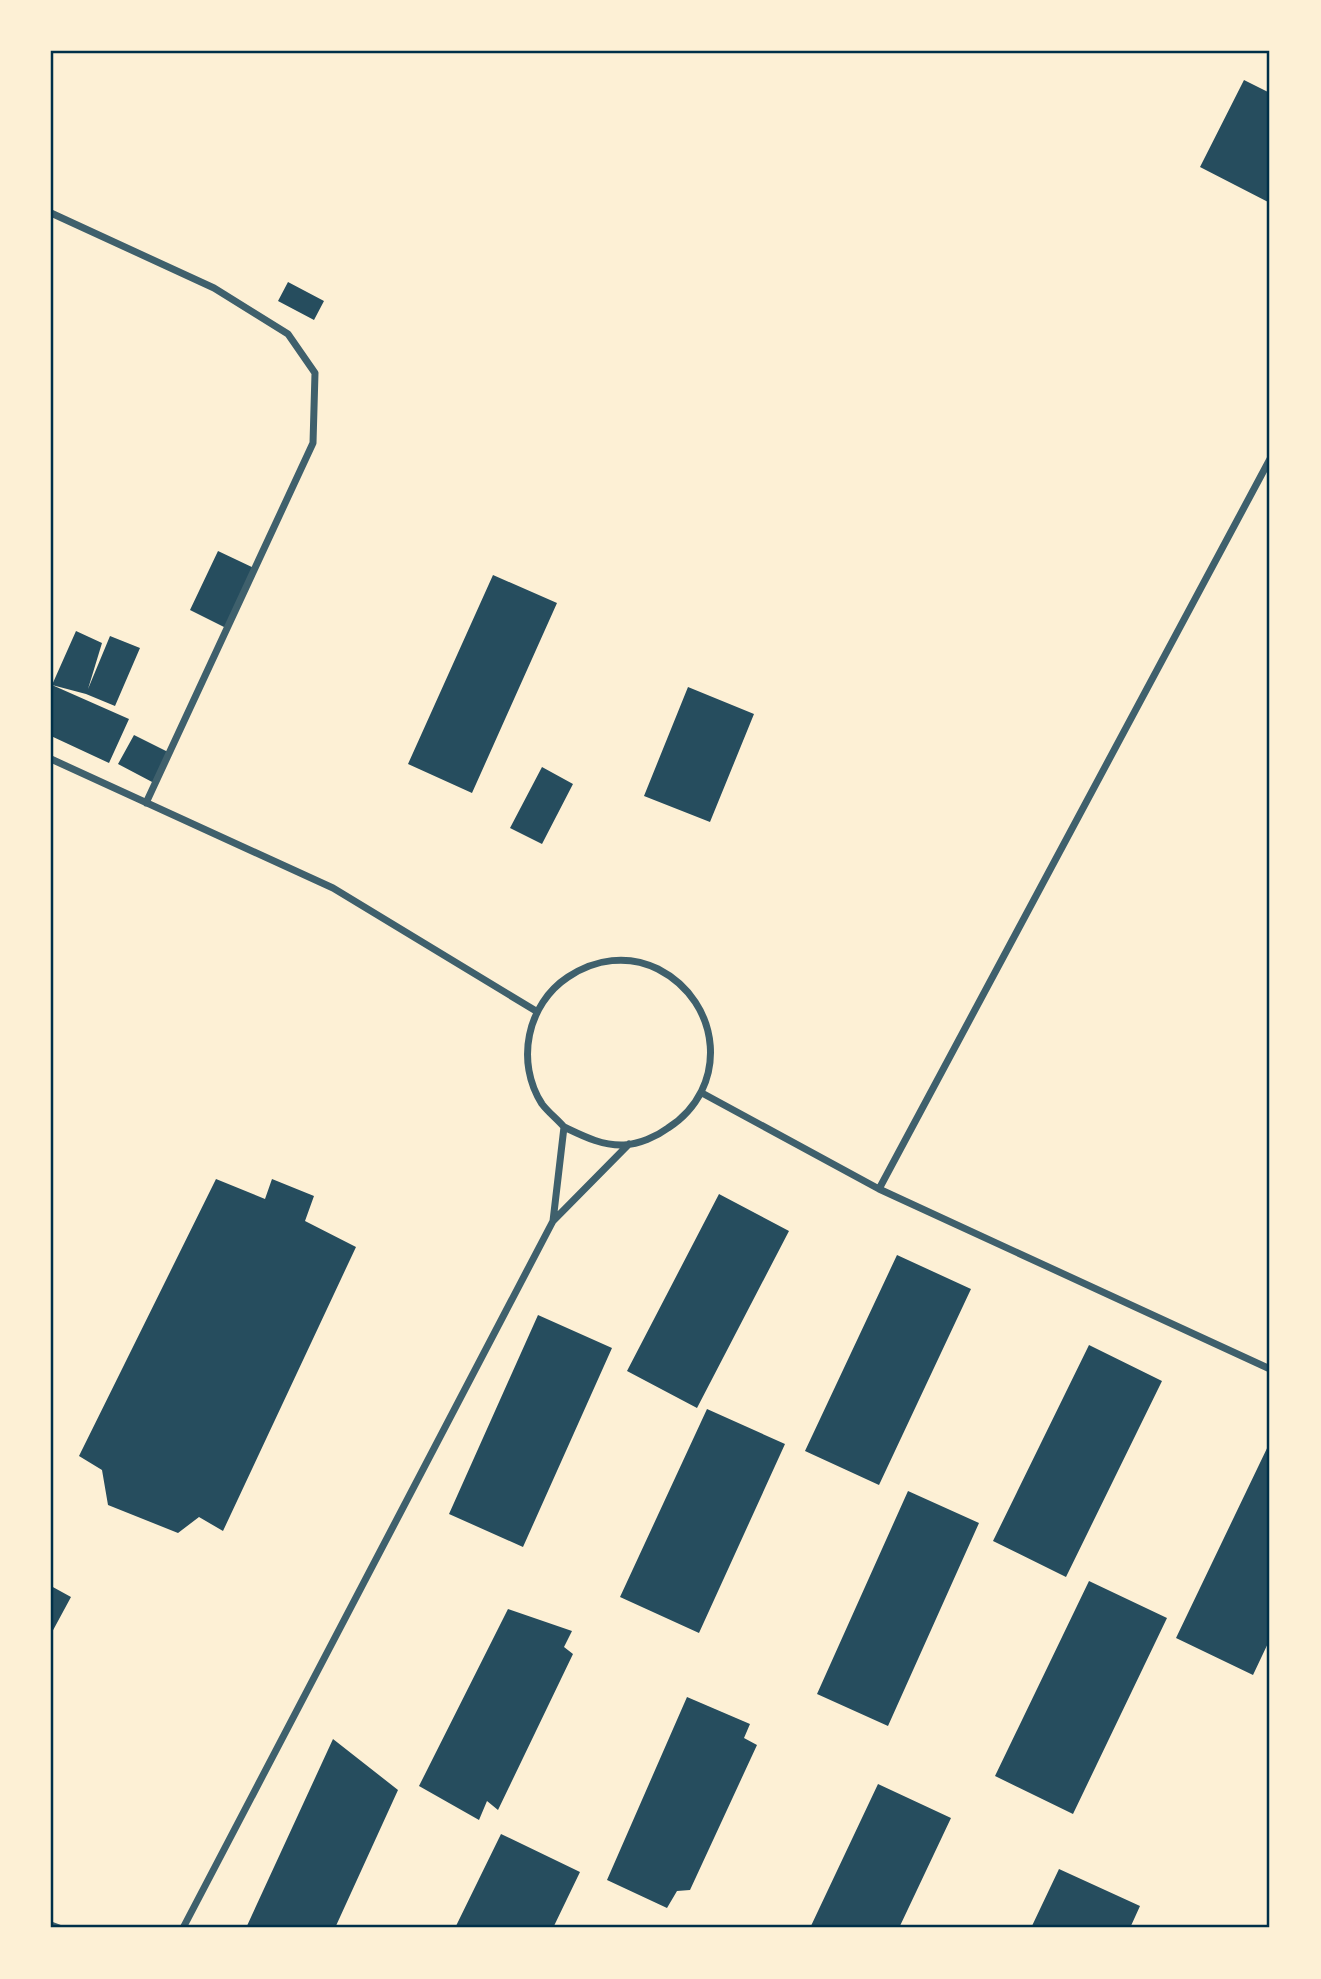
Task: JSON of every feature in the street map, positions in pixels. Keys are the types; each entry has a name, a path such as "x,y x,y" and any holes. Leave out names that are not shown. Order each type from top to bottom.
{"street":[{"path":"51,214 214,288 288,334 315,373 313,443 146,803"},
{"path":"879,1188 1270,459"},
{"path":"51,759 333,888 536,1011"},
{"path":"614,960 646,963 674,977 696,1001 709,1030 711,1062 702,1093 683,1119 656,1137 629,1143 593,1141 564,1127 542,1104 530,1074 527,1042 536,1011 556,985 583,967 614,960"},
{"path":"702,1093 879,1188 1270,1370"},
{"path":"553,1221 564,1127"},
{"path":"183,1928 553,1221 629,1143"},
{"path":"51,1924 58,1928"}],"building":[{"path":"1244,80 1270,93 1270,203 1200,167"},
{"path":"288,282 324,301 314,320 278,301"},
{"path":"218,551 256,569 226,628 190,610"},
{"path":"493,575 557,603 472,793 408,764"},
{"path":"76,631 102,643 88,689 110,636 140,648 115,706 86,694 52,685"},
{"path":"52,685 129,719 109,763 51,736"},
{"path":"688,687 754,714 710,822 644,796"},
{"path":"134,735 170,753 154,783 118,764"},
{"path":"542,767 573,784 542,844 510,828"},
{"path":"216,1179 265,1199 272,1179 314,1196 305,1221 356,1247 223,1531 199,1517 178,1533 108,1505 102,1470 79,1456"},
{"path":"719,1194 789,1231 697,1408 627,1371"},
{"path":"897,1255 971,1289 879,1485 805,1451"},
{"path":"538,1315 612,1348 523,1547 449,1514"},
{"path":"1089,1345 1162,1381 1066,1577 993,1541"},
{"path":"707,1409 785,1444 699,1633 620,1597"},
{"path":"1270,1442 1270,1639 1253,1675 1176,1638"},
{"path":"908,1491 979,1523 888,1726 817,1694"},
{"path":"1089,1581 1167,1618 1073,1814 995,1776"},
{"path":"51,1586 71,1597 51,1634"},
{"path":"508,1609 572,1631 564,1647 573,1654 498,1810 487,1801 479,1820 419,1786"},
{"path":"687,1697 750,1724 744,1738 757,1745 690,1890 677,1891 667,1908 607,1880"},
{"path":"333,1739 398,1790 335,1928 246,1928"},
{"path":"878,1784 951,1818 899,1928 810,1928"},
{"path":"501,1834 580,1872 553,1928 455,1928"},
{"path":"1059,1869 1140,1906 1130,1928 1031,1928"}]}
